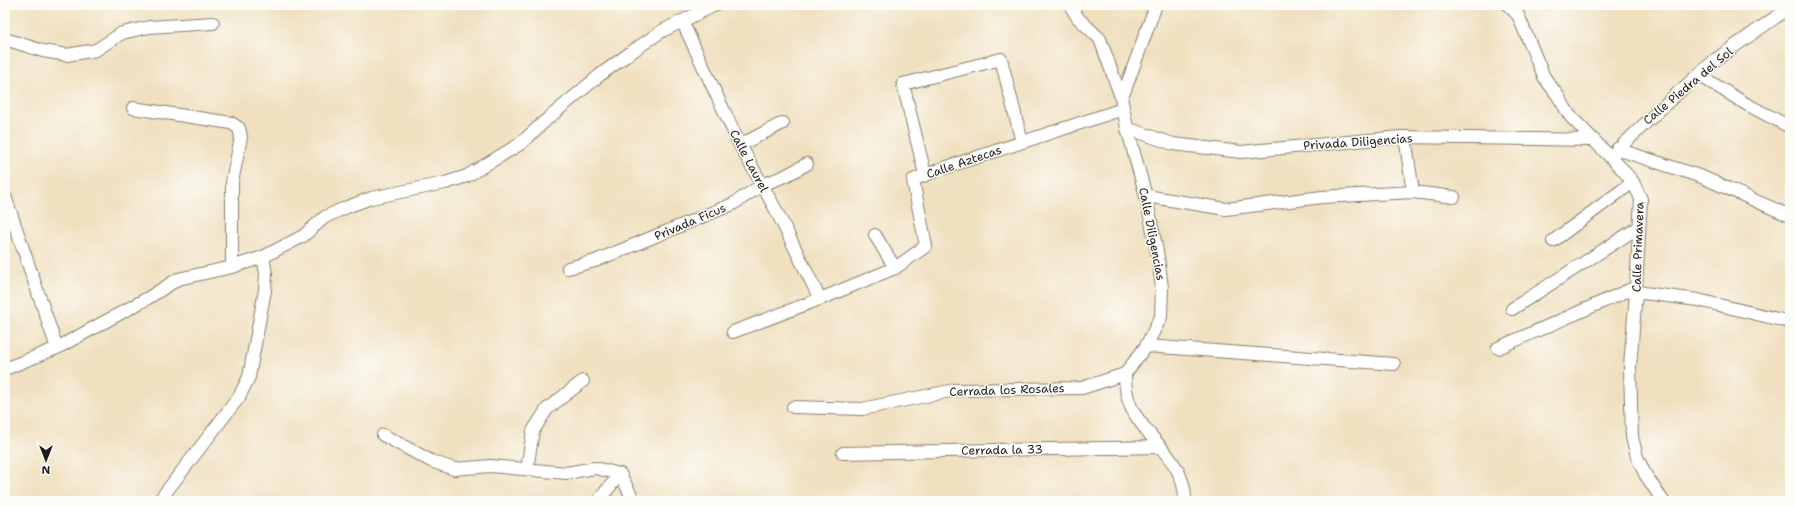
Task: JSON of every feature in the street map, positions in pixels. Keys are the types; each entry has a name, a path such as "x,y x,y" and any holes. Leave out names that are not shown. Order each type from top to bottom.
{"street":[{"path":"5,369 57,348 148,298 178,279 232,267 263,257 303,236 325,217 347,207 371,198 445,183 466,176 520,144 545,121 612,66 662,32 715,5"},
{"name":"Calle Diligencias","path":"1070,5 1078,18 1100,40 1122,103 1127,128 1146,196 1158,257 1162,288 1161,317 1146,346 1125,374"},
{"path":"1122,103 1125,90 1156,5"},
{"name":"Calle Primavera","path":"1508,5 1518,15 1544,77 1570,116 1593,140 1613,153 1633,182 1641,199 1630,361 1632,436 1637,457 1645,474 1662,501"},
{"name":"Calle Piedra del Sol","path":"1613,153 1715,60 1790,7"},
{"name":"Calle Laurel","path":"682,21 740,145 777,212 820,299"},
{"path":"5,39 42,51 66,55 96,50 122,33 149,28 213,23"},
{"path":"925,174 903,84 1001,59 1022,142"},
{"path":"1699,75 1731,95 1790,127"},
{"name":"Calle Aztecas","path":"733,332 820,299 895,268 926,246 913,180 925,174 1022,142 1122,103"},
{"path":"133,108 231,123 239,128 241,137 232,182 232,267"},
{"path":"740,145 783,123"},
{"name":"Privada Diligencias","path":"1127,128 1173,144 1241,152 1405,137 1593,140"},
{"path":"1405,137 1413,192"},
{"path":"1613,153 1702,177 1790,216"},
{"name":"Privada Ficus","path":"568,268 595,261 654,238 733,204 762,185 786,176 807,164"},
{"path":"1553,241 1633,182"},
{"path":"1146,196 1226,209 1322,197 1413,192 1454,197"},
{"path":"5,196 57,348"},
{"path":"1512,309 1639,227"},
{"path":"874,235 895,268"},
{"path":"159,501 239,397 249,376 265,290 266,273 263,257"},
{"path":"1498,348 1636,290 1698,300 1790,322"},
{"path":"1146,346 1394,364"},
{"path":"1125,374 1126,393 1132,408 1144,426 1174,461 1182,479 1185,501"},
{"name":"Cerrada los Rosales","path":"794,407 862,409 955,390 1082,388 1125,374"},
{"path":"527,469 532,431 547,409 583,381"},
{"path":"383,435 432,461 454,469 491,466 566,473 595,468 620,474 634,501"},
{"name":"Cerrada la 33","path":"843,453 1161,447"},
{"path":"598,501 620,474"}]}
